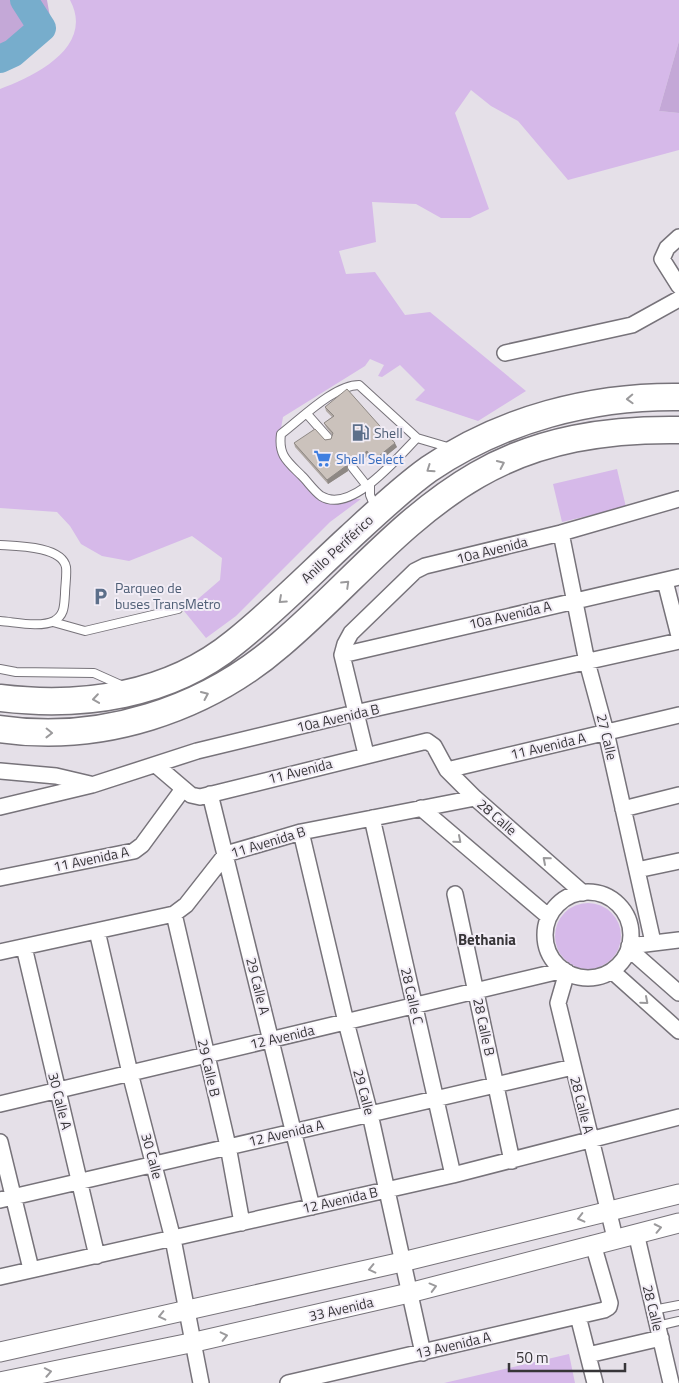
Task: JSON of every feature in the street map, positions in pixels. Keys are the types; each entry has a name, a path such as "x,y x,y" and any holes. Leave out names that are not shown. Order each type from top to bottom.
{"highway":[{"name":"Anillo Periférico","path":"0,698 37,703 85,701 134,692 192,670 234,643 376,512 428,470 459,451 492,434 552,411 611,400 679,397"},
{"path":"0,729 21,732 61,733 116,726 164,713 184,705 215,691 255,665 280,645 406,526 446,494 479,474 523,453 567,439 633,430 679,430"}],"street":[{"path":"679,237 666,248 662,259 679,286"},
{"path":"505,353 632,325 679,299"},
{"name":"10a Avenida","path":"342,655 351,633 415,571 425,566 561,533 679,499"},
{"name":"27 Calle","path":"561,533 573,600 606,732 653,942"},
{"path":"672,579 679,636"},
{"name":"10a Avenida A","path":"342,655 573,600 672,579"},
{"name":"10a Avenida B","path":"0,807 92,785 197,752 355,713 679,641"},
{"path":"342,655 366,754"},
{"name":"11 Avenida A","path":"447,770 679,714"},
{"name":"28 Calle","path":"418,742 427,741 434,746 447,770 474,798 583,893"},
{"name":"11 Avenida","path":"183,789 191,795 200,797 418,742"},
{"path":"157,766 183,789"},
{"path":"0,771 56,776 92,785"},
{"name":"11 Avenida A","path":"0,878 134,851 142,845 183,789"},
{"name":"29 Calle A","path":"210,794 312,1207"},
{"path":"623,809 679,795"},
{"name":"11 Avenida B","path":"174,914 186,905 226,854 301,832 474,798"},
{"path":"421,808 549,917"},
{"name":"28 Calle C","path":"372,818 453,1175"},
{"name":"29 Calle","path":"301,832 388,1189 402,1262 423,1353"},
{"path":"637,870 679,861"},
{"path":"583,893 604,896 621,908 630,926 629,948 623,960 612,971 590,978 565,971 553,960 546,946 545,933 549,917 561,902 583,893"},
{"name":"28 Calle B","path":"455,894 512,1161"},
{"path":"621,908 642,896"},
{"path":"0,952 174,914"},
{"name":"29 Calle B","path":"174,914 228,1146 242,1223"},
{"name":"30 Calle","path":"97,931 130,1073 173,1240 202,1383"},
{"path":"629,948 653,942 679,940"},
{"name":"30 Calle A","path":"24,947 97,1256"},
{"path":"629,948 679,993"},
{"name":"12 Avenida","path":"0,1104 565,971"},
{"name":"28 Calle A","path":"565,971 558,1003 615,1238"},
{"path":"612,971 679,1031"},
{"name":"12 Avenida A","path":"7,1198 154,1162 573,1067"},
{"name":"12 Avenida B","path":"0,1277 173,1240 453,1175 679,1117"},
{"path":"0,1142 7,1198 31,1269"},
{"path":"0,1352 402,1262 679,1194"},
{"name":"33 Avenida","path":"0,1382 195,1342 409,1293 615,1238 679,1223"},
{"name":"28 Calle","path":"636,1233 671,1383"},
{"name":"13 Avenida A","path":"288,1383 423,1353 609,1307 609,1298 593,1244"},
{"path":"578,1316 595,1383"},
{"path":"588,1355 659,1332"}],"lane":[{"path":"417,438 368,486 348,498 335,500 322,496 285,458 279,447 281,434 342,388 359,384 417,438 459,451"},
{"path":"307,414 329,439"},
{"path":"352,467 368,486 376,512"},
{"path":"0,545 35,548 52,552 61,558 66,566 64,607 62,615 52,622"},
{"path":"0,621 52,622 85,631 178,609"},
{"path":"0,669 16,672 94,674 134,692"},
{"path":"653,1310 679,1305"},
{"path":"659,1332 679,1321"}],"shaded area":[{"path":"0,0 47,0 50,17 22,49 0,61"},
{"path":"70,0 679,0 679,41 659,111 679,113 679,150 568,180 518,121 491,106 471,90 455,113 489,209 470,218 441,218 416,204 372,202 376,242 339,251 346,274 375,272 405,315 430,312 526,391 478,421 415,400 425,390 400,365 382,377 378,376 384,365 370,359 365,366 283,417 278,446 329,499 361,499 330,522 236,616 206,638 184,611 220,580 222,558 192,536 129,561 102,556 81,544 70,526 57,512 0,508 0,89 44,68 58,57 68,45 75,32 76,17"},
{"path":"679,41 679,113 659,111"},
{"path":"617,469 626,507 562,522 553,484"},
{"path":"581,903 595,903 607,908 616,917 621,929 619,949 612,960 595,969 581,969 569,964 560,955 555,943 555,929 560,917 569,908"},
{"path":"569,1354 575,1383 444,1383"}],"building":[{"name":"Shell","path":"347,389 395,443 374,460 367,451 355,460 347,458 345,461 346,466 327,480 294,443 315,429 325,440 331,439 333,433 324,423 334,416 325,407"}],"waterway":[{"path":"0,59 13,53 42,28 24,0"}],"place":[{"name":"Shell","path":"360,433"},
{"name":"Shell Select","path":"322,459"},
{"name":"Parqueo de buses TransMetro","path":"101,596"}],"district":[{"name":"Bethania","path":"487,940"}]}
